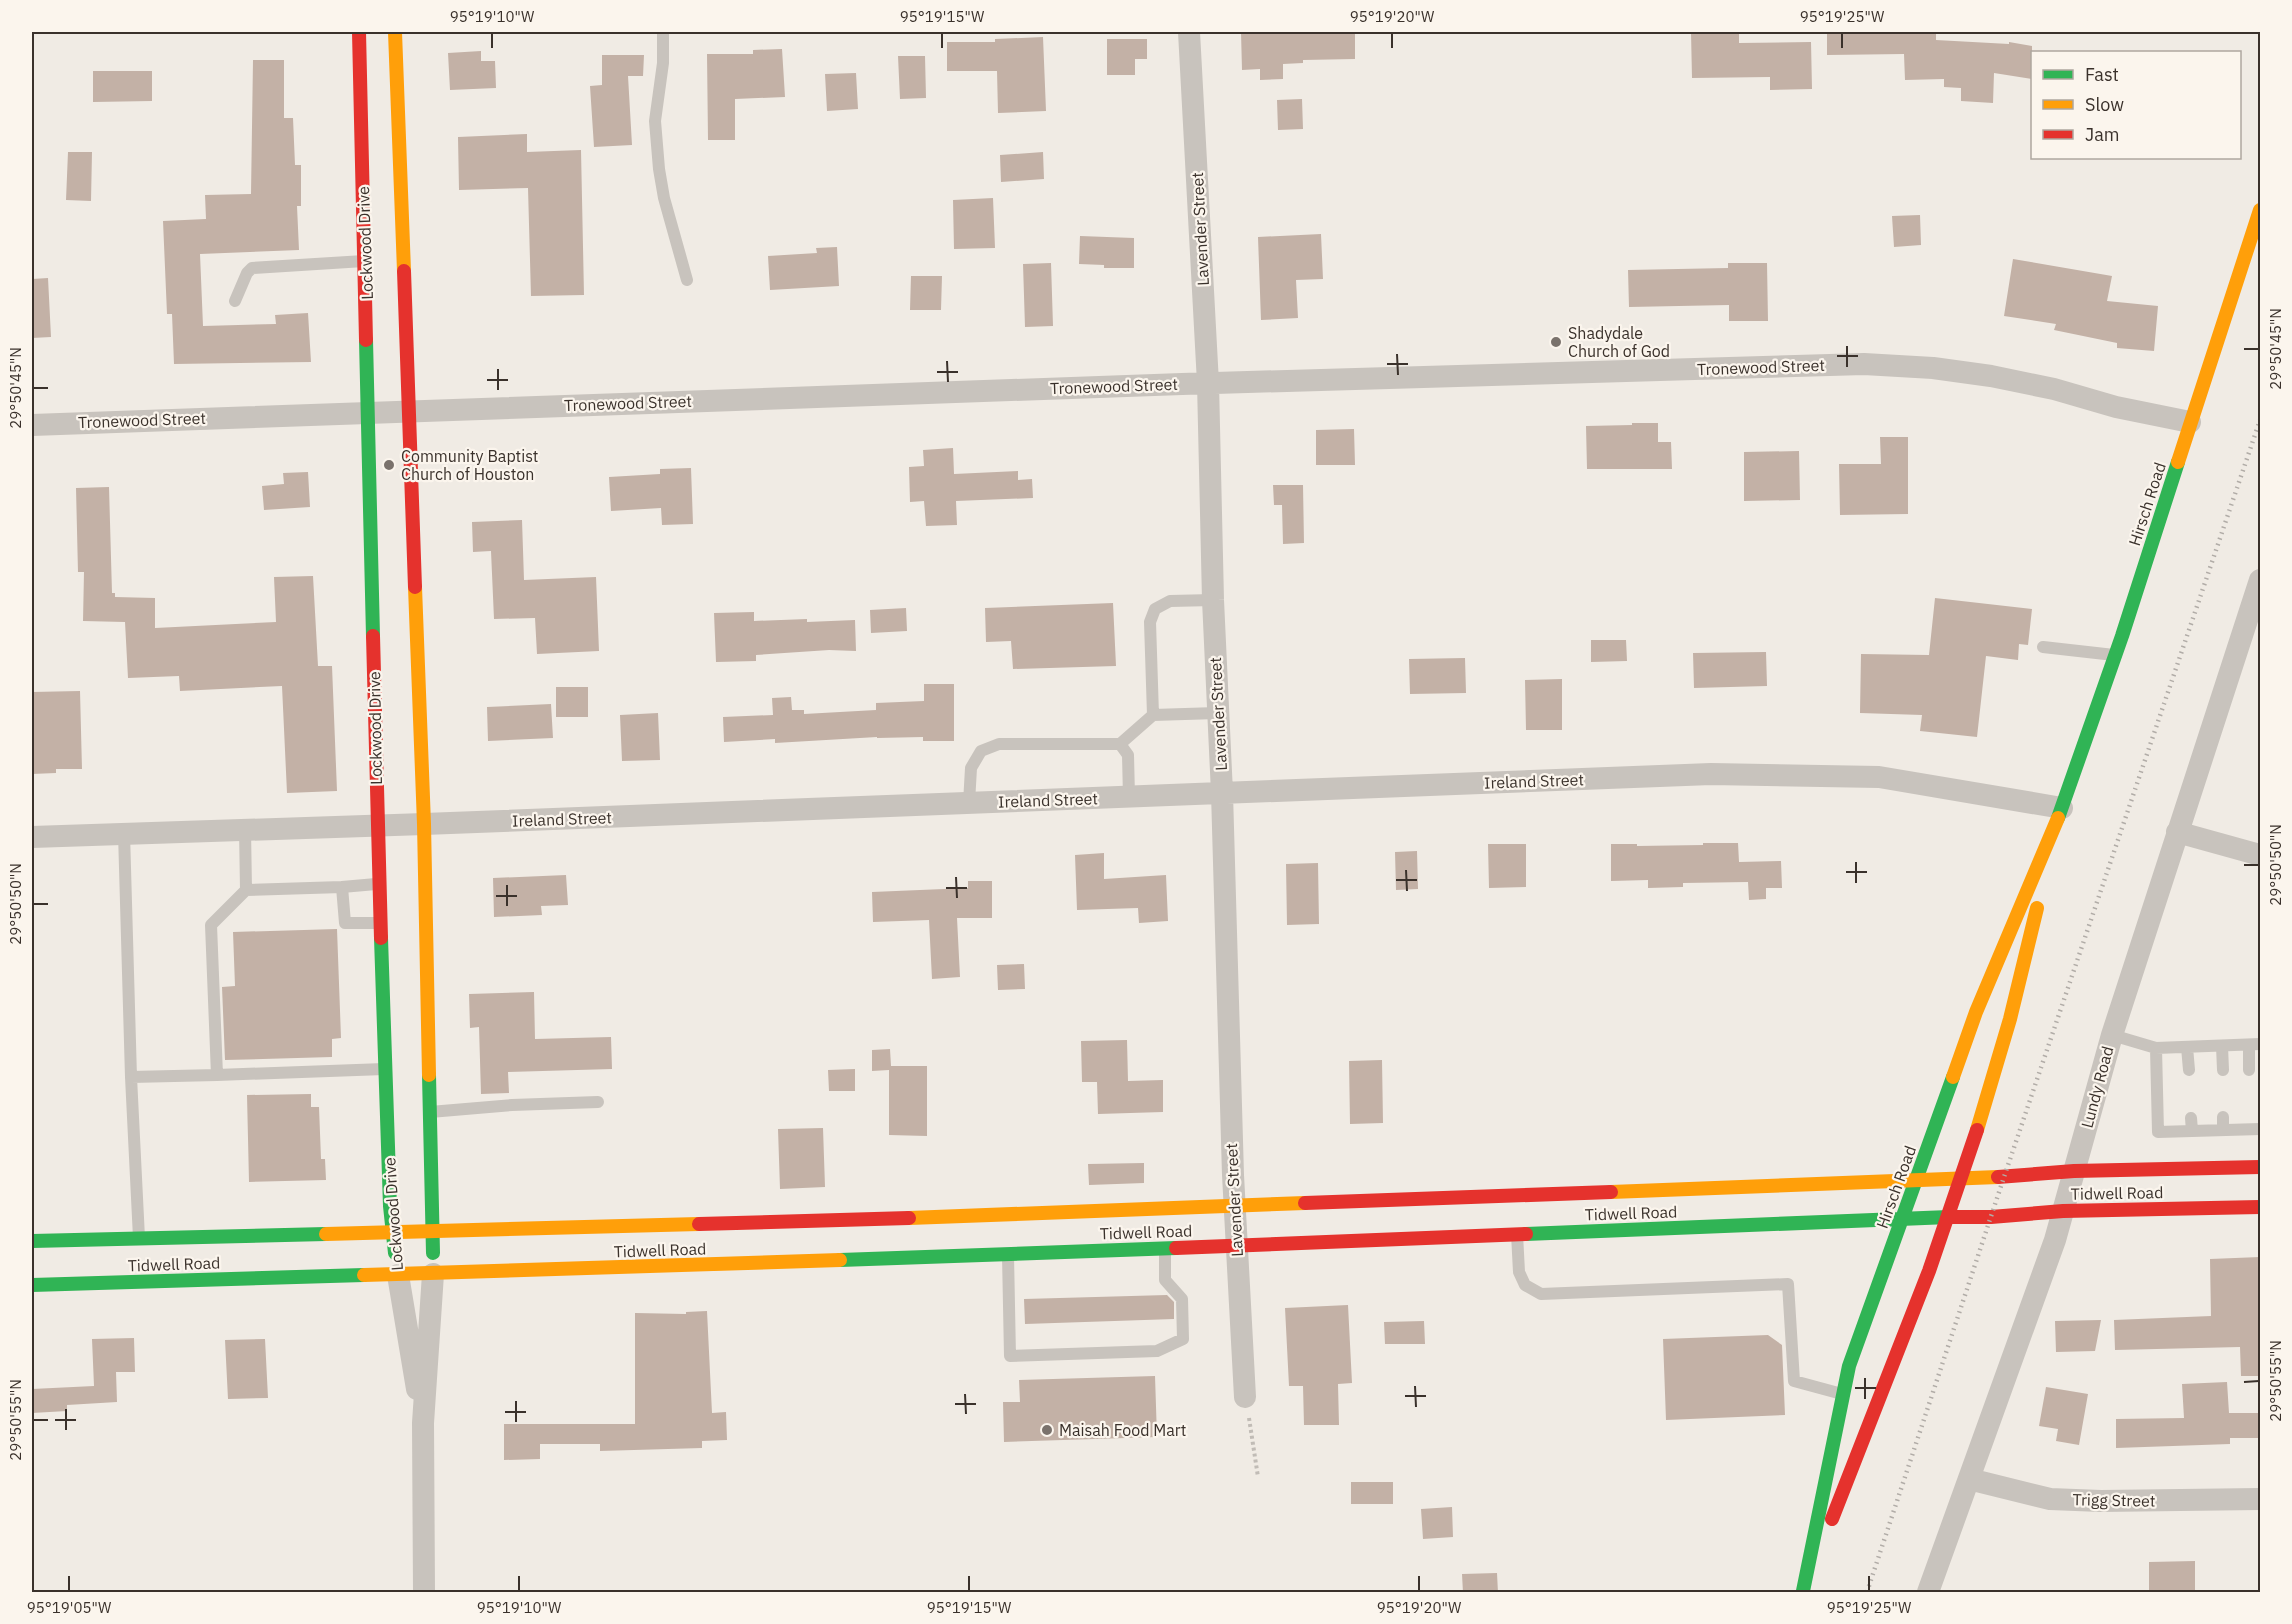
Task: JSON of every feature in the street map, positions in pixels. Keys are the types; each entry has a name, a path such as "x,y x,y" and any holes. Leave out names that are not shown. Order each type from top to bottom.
{"main road":[{"name":"Lockwood Drive","path":"359,32 380,922 393,1233 398,1275"},
{"name":"Lockwood Drive","path":"395,32 424,824 434,1274"},
{"name":"Hirsch Road","path":"1802,1592 1849,1366 1976,1012 2062,808 2115,655 2260,210"},
{"name":"Hirsch Road","path":"1802,1592 1888,1382 1961,1178 2010,1020 2062,808"},
{"name":"Tidwell Road","path":"32,1241 821,1226 1234,1204 1916,1180 2074,1171 2260,1167"},
{"path":"1514,1194 1516,1224"},
{"name":"Tidwell Road","path":"32,1285 434,1274 822,1255 1008,1253 1236,1246 1516,1224 1991,1217 2063,1211 2260,1207"}],"street":[{"name":"Lavender Street","path":"1190,32 1208,383 1213,600 1222,793 1234,1204 1245,1397"},
{"name":"Tronewood Street","path":"32,425 1208,383 1864,364 1933,368 1991,376 2055,389 2116,407 2190,422"},
{"name":"Lundy Road","path":"1928,1593 2055,1240 2112,1035 2176,832 2260,580"},
{"name":"Ireland Street","path":"32,837 1711,774 1879,777 2062,808"},
{"path":"2176,832 2260,855"},
{"name":"Lockwood Drive","path":"424,1593 423,1423 434,1274"},
{"name":"Lockwood Drive","path":"398,1275 423,1423"},
{"name":"Trigg Street","path":"1969,1479 2050,1499 2101,1501 2260,1499"}],"lane":[{"path":"663,32 663,63 655,121 659,169 664,198 687,280"},
{"path":"235,301 252,268 365,261"},
{"path":"1153,715 1150,622 1155,609 1170,601 1213,600"},
{"path":"2043,647 2115,655"},
{"path":"969,803 970,768 981,751 999,744 1120,744 1153,715 1217,714"},
{"path":"1120,744 1128,755 1130,797"},
{"path":"245,829 246,890"},
{"path":"124,833 131,1077 139,1239"},
{"path":"217,1075 211,925 246,890 379,884"},
{"path":"342,887 345,923 380,922"},
{"path":"2112,1035 2156,1048 2255,1045 2249,1070"},
{"path":"2222,1046 2223,1070"},
{"path":"2187,1047 2188,1070"},
{"path":"2156,1048 2158,1132 2192,1131 2223,1124 2254,1125"},
{"path":"131,1077 385,1069"},
{"path":"429,1112 512,1104 598,1102"},
{"path":"2191,1118 2192,1131"},
{"path":"1516,1224 1520,1272 1524,1285 1540,1294 1788,1284 1794,1381 1843,1394"},
{"path":"1008,1253 1010,1356 1022,1356 1157,1351 1183,1339 1182,1299 1166,1280 1165,1248"}],"path":[{"path":"1245,1397 1258,1476"}],"building":[{"path":"1241,32 1355,32 1355,59 1303,60 1303,63 1283,64 1283,79 1260,80 1260,69 1242,70"},
{"path":"1691,32 1739,32 1739,43 1811,42 1812,89 1770,90 1770,77 1692,78"},
{"path":"1827,32 1936,32 1936,40 2009,44 2009,42 2032,46 2031,79 1994,73 1993,103 1961,101 1961,88 1944,87 1944,79 1905,80 1904,54 1827,55"},
{"path":"1043,37 1046,111 998,113 997,71 947,71 947,42 995,42 995,39"},
{"path":"1107,39 1147,39 1147,59 1135,59 1135,75 1107,75"},
{"path":"782,49 785,97 735,99 735,140 708,140 707,54 753,54 753,50"},
{"path":"481,51 481,61 495,61 496,88 450,90 448,53"},
{"path":"602,55 644,55 643,76 628,76 632,145 594,147 590,86 602,85"},
{"path":"898,56 925,56 926,98 900,99"},
{"path":"253,60 284,60 284,118 293,118 295,165 301,165 301,206 297,206 299,250 200,254 203,326 276,324 275,315 308,313 311,362 174,364 172,314 167,314 163,221 206,219 205,195 251,194"},
{"path":"93,71 152,71 152,101 93,102"},
{"path":"856,73 858,109 827,111 825,74"},
{"path":"1302,99 1303,129 1278,130 1277,100"},
{"path":"527,134 527,152 581,150 584,295 531,296 528,188 459,190 458,137"},
{"path":"68,152 92,152 91,201 66,200"},
{"path":"1043,152 1044,179 1001,182 1000,155"},
{"path":"993,198 995,248 954,249 953,200"},
{"path":"1920,215 1921,245 1894,247 1892,216"},
{"path":"1321,234 1323,279 1296,280 1298,318 1261,320 1258,237"},
{"path":"1080,236 1134,238 1134,268 1104,268 1104,265 1079,264"},
{"path":"837,247 839,286 770,290 768,256 817,253 816,248"},
{"path":"2013,259 2112,276 2107,301 2158,306 2154,351 2117,348 2117,343 2054,330 2056,324 2004,316"},
{"path":"1051,263 1053,326 1025,327 1023,264"},
{"path":"1728,263 1767,263 1768,321 1729,321 1729,305 1629,307 1628,270 1728,268"},
{"path":"911,276 942,276 941,310 910,310"},
{"path":"48,278 51,337 32,338 32,279"},
{"path":"1632,423 1658,423 1658,442 1671,442 1672,469 1587,469 1586,426 1632,425"},
{"path":"1354,429 1355,465 1316,465 1316,430"},
{"path":"1880,437 1908,437 1908,514 1840,515 1839,464 1881,464"},
{"path":"953,448 954,474 1018,471 1018,480 1032,479 1033,498 956,501 957,525 926,526 924,501 910,502 909,467 924,466 923,450"},
{"path":"1799,451 1800,500 1744,501 1744,452"},
{"path":"691,468 693,524 662,525 661,508 611,511 609,477 660,474 660,469"},
{"path":"308,472 310,507 264,510 262,486 284,484 283,473"},
{"path":"1273,485 1303,485 1304,543 1283,544 1282,505 1274,505"},
{"path":"109,487 112,593 115,593 115,597 155,598 155,628 276,622 274,577 313,576 318,666 332,666 337,791 287,793 282,686 180,691 179,676 128,678 125,622 83,621 84,572 78,572 76,488"},
{"path":"522,520 524,580 596,577 599,651 537,654 535,618 494,619 491,551 473,552 472,522"},
{"path":"1935,598 2032,609 2028,645 2019,644 2018,660 1986,656 1977,737 1920,731 1922,715 1860,713 1861,654 1929,655"},
{"path":"1113,603 1116,666 1013,669 1011,641 986,642 985,608"},
{"path":"906,608 907,631 871,633 870,610"},
{"path":"754,612 754,621 855,620 856,651 829,650 756,655 756,661 716,662 714,613"},
{"path":"1591,640 1626,640 1627,661 1591,662"},
{"path":"1766,652 1767,686 1694,688 1693,653"},
{"path":"1465,658 1466,693 1410,694 1409,659"},
{"path":"1562,679 1562,730 1526,730 1525,680"},
{"path":"924,684 954,684 954,741 923,741 923,737 877,737 775,743 775,739 724,742 723,717 773,715 772,698 791,697 792,710 804,710 804,714 876,710 876,703 924,701"},
{"path":"556,687 588,687 588,717 556,717"},
{"path":"80,691 82,769 56,769 56,773 32,774 32,692"},
{"path":"551,704 553,738 488,741 487,707"},
{"path":"658,713 660,760 622,761 620,715"},
{"path":"1703,843 1738,843 1739,862 1781,861 1782,888 1766,888 1766,899 1749,900 1748,882 1683,883 1683,887 1648,888 1648,880 1611,881 1611,844 1637,844 1637,846 1703,845"},
{"path":"1488,844 1526,844 1526,887 1489,888"},
{"path":"1417,851 1418,889 1396,890 1395,852"},
{"path":"1104,853 1104,879 1166,875 1168,921 1139,923 1138,908 1077,910 1075,855"},
{"path":"1318,863 1319,924 1287,925 1286,864"},
{"path":"566,875 568,905 541,906 542,915 494,917 493,878"},
{"path":"968,881 992,881 992,918 957,918 960,977 932,979 929,920 873,922 872,892 968,888"},
{"path":"337,929 341,1038 332,1039 332,1057 225,1060 222,987 235,986 233,932"},
{"path":"1024,964 1025,989 998,990 997,965"},
{"path":"534,992 535,1039 611,1037 612,1069 508,1072 509,1093 481,1094 479,1027 470,1028 469,994"},
{"path":"1127,1040 1128,1081 1163,1080 1163,1112 1098,1114 1097,1082 1082,1082 1081,1041"},
{"path":"890,1049 891,1066 927,1066 927,1136 889,1135 889,1070 872,1071 872,1050"},
{"path":"1382,1060 1383,1123 1350,1124 1349,1061"},
{"path":"855,1069 855,1091 829,1091 828,1070"},
{"path":"311,1094 311,1107 319,1107 321,1159 325,1159 326,1180 249,1182 247,1095"},
{"path":"823,1128 825,1187 780,1189 778,1129"},
{"path":"1144,1163 1144,1183 1089,1185 1088,1164"},
{"path":"2260,1257 2260,1376 2241,1376 2240,1347 2115,1350 2114,1320 2211,1316 2210,1259"},
{"path":"1167,1295 1174,1302 1174,1319 1025,1324 1024,1299"},
{"path":"1348,1305 1352,1383 1338,1384 1339,1425 1304,1425 1303,1386 1289,1386 1285,1308"},
{"path":"707,1311 712,1413 726,1412 727,1440 702,1441 702,1448 600,1451 600,1444 540,1444 540,1459 504,1460 504,1424 635,1424 635,1313 686,1314 686,1312"},
{"path":"2101,1320 2095,1351 2056,1352 2055,1321"},
{"path":"1424,1321 1425,1344 1385,1344 1384,1322"},
{"path":"1768,1335 1782,1345 1785,1415 1666,1420 1663,1339"},
{"path":"134,1338 135,1372 116,1372 117,1402 67,1405 67,1411 32,1413 32,1389 94,1386 92,1339"},
{"path":"265,1339 268,1398 228,1399 225,1340"},
{"path":"1155,1376 1157,1437 1004,1442 1003,1402 1020,1402 1019,1380"},
{"path":"2227,1382 2229,1413 2260,1413 2260,1438 2230,1438 2230,1444 2116,1448 2116,1419 2184,1418 2182,1384"},
{"path":"2046,1387 2088,1394 2079,1445 2056,1441 2058,1429 2039,1426"},
{"path":"1351,1482 1393,1482 1393,1504 1351,1504"},
{"path":"1452,1507 1453,1537 1423,1539 1421,1509"},
{"path":"2195,1561 2195,1593 2149,1593 2149,1562"},
{"path":"1497,1573 1498,1593 1463,1593 1462,1574"}],"railway":[{"path":"1867,1592 2004,1177 2260,420"}],"traffic: fast":[{"path":"366,340 373,636"},
{"path":"2058,818 2122,636 2178,462"},
{"path":"381,938 390,1206 395,1253"},
{"path":"429,1075 433,1253"},
{"path":"1803,1591 1849,1366 1953,1077"},
{"path":"1526,1234 1949,1217"},
{"path":"32,1241 326,1234"},
{"path":"840,1260 1176,1248"},
{"path":"32,1285 364,1275"}],"traffic: slow":[{"path":"395,32 404,271"},
{"path":"2178,462 2260,210"},
{"path":"415,587 424,824 429,1075"},
{"path":"1953,1077 1976,1012 2058,818"},
{"path":"1977,1130 2010,1019 2037,908"},
{"path":"1611,1192 1998,1177"},
{"path":"909,1218 1305,1203"},
{"path":"326,1234 699,1224"},
{"path":"364,1275 840,1260"}],"traffic: jam":[{"path":"359,32 366,340"},
{"path":"404,271 415,587"},
{"path":"373,636 381,938"},
{"path":"1832,1519 1929,1271 1977,1130"},
{"path":"1998,1177 2074,1171 2260,1167"},
{"path":"1305,1203 1611,1192"},
{"path":"1949,1217 1991,1217 2063,1211 2260,1207"},
{"path":"699,1224 909,1218"},
{"path":"1176,1248 1526,1234"}],"place":[{"name":"Shadydale Church of God","path":"1556,342"},
{"name":"Community Baptist Church of Houston","path":"389,465"},
{"name":"Maisah Food Mart","path":"1047,1430"}]}
